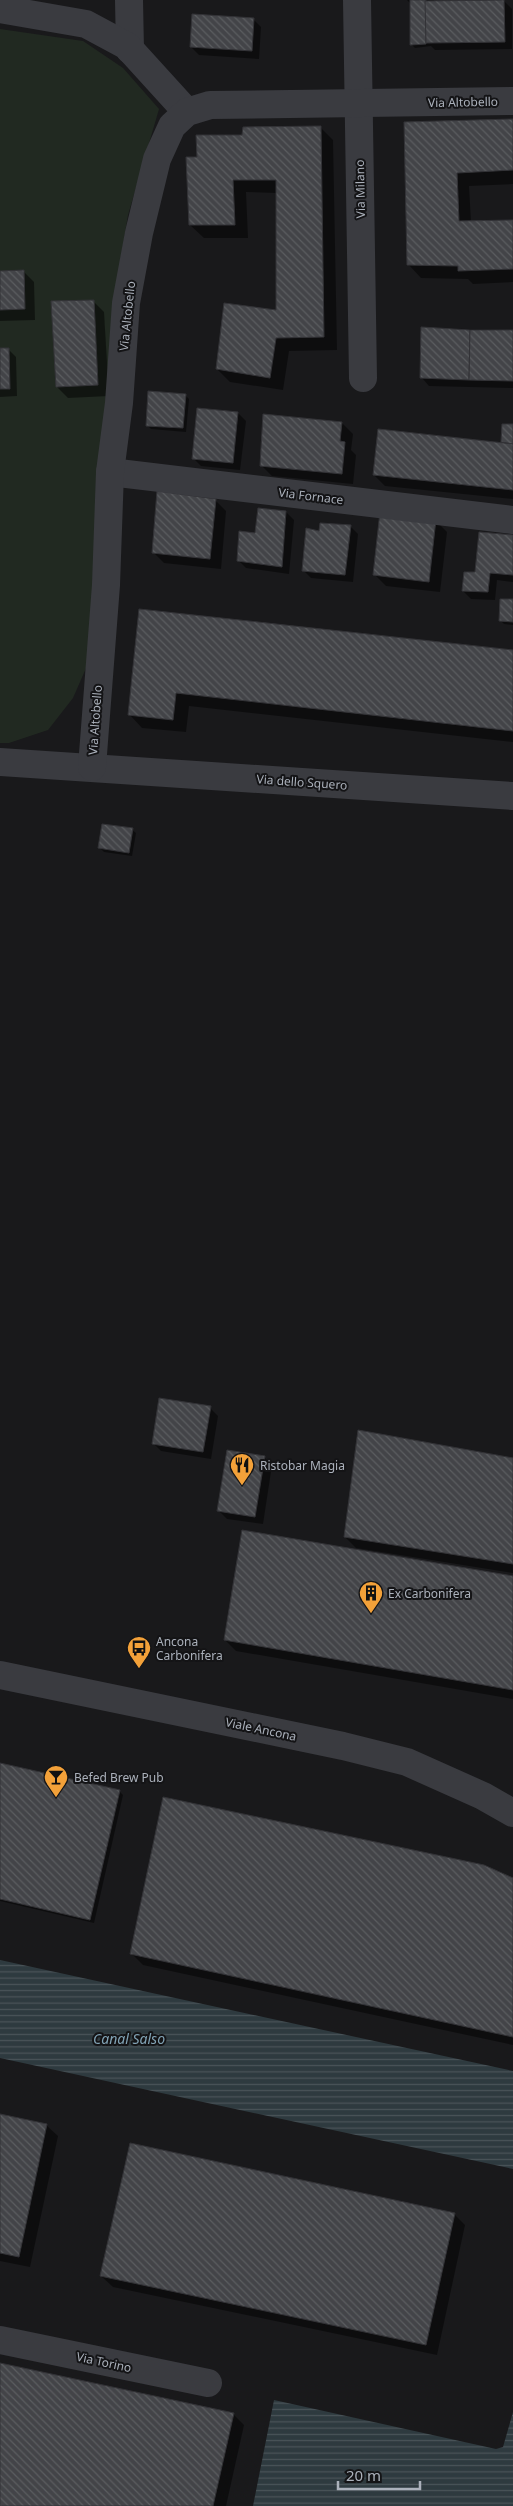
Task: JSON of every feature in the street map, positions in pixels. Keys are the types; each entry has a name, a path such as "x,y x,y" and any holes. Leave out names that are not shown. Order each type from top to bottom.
{"street":[{"path":"129,0 130,50"},
{"name":"Via Milano","path":"358,0 363,378"},
{"path":"0,9 86,24 130,50 187,112"},
{"name":"Via Altobello","path":"0,762 92,767 106,585 110,472 119,403 126,303 139,232 157,159 172,126 187,112 210,105 513,101"},
{"name":"Via Fornace","path":"110,472 513,520"},
{"name":"Via dello Squero","path":"92,767 513,796"},
{"name":"Viale Ancona","path":"0,1675 334,1744 407,1762 483,1796 513,1813"},
{"name":"Via Torino","path":"0,2340 208,2383"}],"shaded area":[{"path":"0,29 83,41 123,68 159,109 128,215 115,292 90,659 73,698 48,730 9,743 0,743"}],"water":[{"name":"Canal Salso","path":"0,1960 513,2071 513,2169 0,2058"},
{"path":"274,2400 496,2449 503,2447 513,2412 513,2506 253,2506"}],"building":[{"path":"410,0 426,0 426,44 410,45"},
{"path":"504,0 505,42 426,43 425,1"},
{"path":"192,14 254,18 252,51 190,47"},
{"path":"513,119 513,170 457,173 459,221 513,220 513,269 458,271 458,266 407,265 404,122"},
{"path":"321,126 324,337 276,338 270,378 216,369 224,303 276,310 276,180 233,180 235,225 189,225 186,157 197,157 196,135 242,135 243,127"},
{"path":"24,270 25,309 0,310 0,271"},
{"path":"94,300 98,385 56,387 51,301"},
{"path":"421,327 470,330 469,380 420,378"},
{"path":"470,330 513,330 513,381 469,380"},
{"path":"0,348 9,348 10,389 0,389"},
{"path":"148,391 186,394 183,428 146,426"},
{"path":"197,408 238,412 233,463 192,459"},
{"path":"263,414 342,422 340,441 345,442 342,474 260,466"},
{"path":"502,424 513,424 513,444 501,442"},
{"path":"378,429 513,444 513,490 373,475"},
{"path":"157,491 216,499 210,559 152,553"},
{"path":"258,508 286,511 282,567 237,561 239,531 255,533"},
{"path":"380,512 436,519 429,582 373,575"},
{"path":"320,523 351,525 345,575 302,571 306,528 319,531"},
{"path":"479,532 513,535 513,575 490,573 488,592 462,591 464,572 475,572"},
{"path":"500,599 513,599 513,622 499,621"},
{"path":"139,609 513,650 513,731 176,693 173,720 128,715"},
{"path":"102,824 133,828 129,853 98,848"},
{"path":"159,1398 211,1406 203,1452 152,1444"},
{"name":"Ex Carbonifera","path":"358,1430 513,1458 513,1564 344,1537"},
{"path":"227,1450 265,1456 255,1517 217,1511"},
{"name":"Ex Carbonifera","path":"242,1530 513,1576 513,1690 224,1640"},
{"path":"0,1763 120,1790 90,1920 0,1899"},
{"path":"163,1797 484,1865 513,1878 513,2037 130,1954"},
{"path":"0,2114 47,2124 19,2257 0,2253"},
{"path":"130,2143 455,2213 426,2345 100,2276"},
{"path":"0,2363 234,2413 213,2506 0,2506"}],"place":[{"name":"Ristobar Magia","path":"242,1486"},
{"name":"Ex Carbonifera","path":"371,1614"},
{"name":"Ancona Carbonifera","path":"139,1669"},
{"name":"Befed Brew Pub","path":"56,1798"}]}
